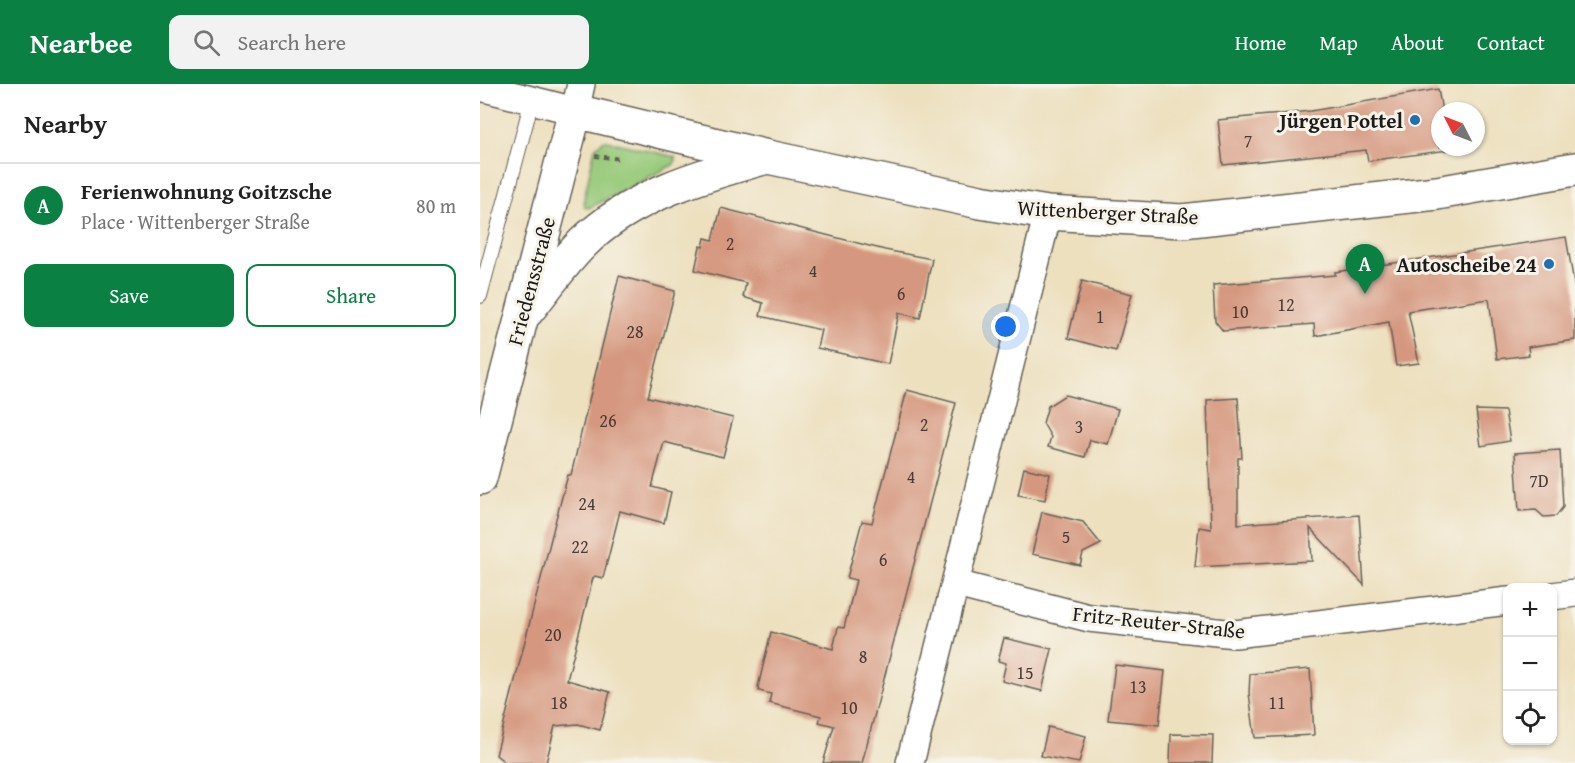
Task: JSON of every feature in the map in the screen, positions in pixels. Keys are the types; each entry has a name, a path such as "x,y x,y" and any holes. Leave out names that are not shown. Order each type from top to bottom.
{"main road":[{"name":"Wittenberger Straße","path":"578,98 768,157 980,202 1048,213 1182,221 1437,194 1575,169"},
{"name":"Friedensstraße","path":"480,478 578,98"},
{"path":"520,320 583,243 629,208 701,176 768,157"}],"street":[{"path":"480,87 532,100 578,98"},
{"path":"910,763 1048,213"},
{"name":"Fritz-Reuter-Straße","path":"956,584 1089,618 1235,634 1503,602"},
{"path":"1557,595 1575,593"}],"lane":[{"path":"480,296 532,100"}],"green space":[{"path":"604,140 675,157 676,160 673,165 589,208 585,207 584,199 595,148"}],"building":[{"path":"1438,89 1440,102 1431,102 1431,152 1368,161 1366,150 1223,165 1218,120 1311,111"},
{"path":"721,208 885,250 932,259 920,318 899,313 888,364 817,348 821,330 760,316 763,303 743,297 746,283 695,270 700,246 703,247 705,238 713,240"},
{"path":"1566,237 1575,289 1575,340 1528,347 1529,355 1497,359 1489,299 1408,311 1419,363 1396,366 1389,322 1315,336 1314,324 1223,331 1215,321 1213,285 1335,275 1335,272"},
{"path":"619,276 675,291 648,397 733,418 723,457 664,442 652,487 671,492 664,523 620,511 603,578 595,576 593,578 567,680 610,692 600,730 578,724 555,726 546,763 506,763 496,755 556,519 568,475 571,475"},
{"path":"1082,281 1132,294 1116,351 1068,338"},
{"path":"907,390 956,403 862,763 823,763 834,726 819,722 821,716 769,703 771,694 759,691 758,687 771,632 833,649 838,627 844,628 856,580 847,578 862,521 872,523"},
{"path":"1065,395 1118,409 1108,444 1090,440 1085,457 1048,447 1051,437 1043,423 1048,406"},
{"path":"1238,398 1242,458 1238,458 1238,524 1359,515 1364,585 1310,528 1312,561 1195,567 1199,527 1211,529 1207,400"},
{"path":"1476,410 1505,411 1510,441 1481,446"},
{"path":"1560,450 1563,507 1556,516 1544,517 1536,510 1519,511 1515,453"},
{"path":"1024,468 1050,474 1045,500 1018,495"},
{"path":"1042,512 1083,522 1101,544 1083,553 1080,565 1032,554"},
{"path":"1004,638 1052,649 1042,691 1002,681 1006,663 998,661"},
{"path":"1115,665 1165,671 1159,725 1108,720"},
{"path":"1310,669 1314,735 1255,738 1249,693 1250,674"},
{"path":"1048,727 1086,736 1079,763 1041,756"},
{"path":"1171,734 1213,735 1212,763 1170,763"}],"place":[{"name":"Jürgen Pottel","path":"1415,120"},
{"name":"Autoscheibe 24","path":"1549,264"},
{"name":"Ferienwohnung Goitzsche","path":"1365,294"}]}
